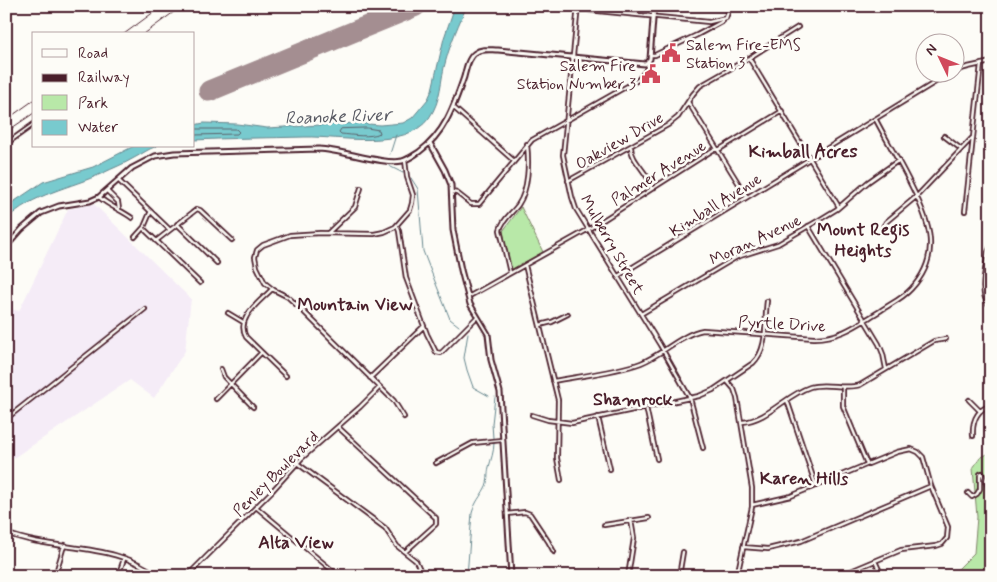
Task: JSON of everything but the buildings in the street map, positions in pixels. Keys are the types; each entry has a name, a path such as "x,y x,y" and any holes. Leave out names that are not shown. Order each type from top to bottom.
{"street":[{"path":"547,6 709,22 726,18"},
{"path":"452,192 457,193 473,205 478,204 534,138 638,80 646,70 650,55 654,6"},
{"path":"650,55 693,37 726,18 730,6"},
{"name":"Mulberry Street","path":"578,8 563,155 574,203 664,351 690,398 703,448"},
{"name":"Oakview Drive","path":"568,181 676,120 696,90 702,85 798,27"},
{"path":"6,247 22,229 41,213 59,206 99,198 132,168 162,154 318,149 390,161 405,160 430,143 440,132 453,107 470,60 475,53 483,50 643,65 648,61"},
{"path":"749,58 812,159 839,207"},
{"name":"Kimball Avenue","path":"964,69 991,62"},
{"path":"965,210 981,64"},
{"name":"Kimball Avenue","path":"618,276 937,82"},
{"path":"688,102 747,197"},
{"path":"453,107 514,160"},
{"name":"Palmer Avenue","path":"468,298 589,228 651,188 782,111"},
{"name":"Pyrtle Drive","path":"553,381 633,365 664,351 694,332 702,330 825,338 842,333 906,294 923,272 929,255 930,233 917,196 876,120"},
{"path":"6,144 32,125"},
{"path":"944,136 961,149"},
{"path":"883,228 886,222 917,196 973,137"},
{"path":"430,143 445,170 452,192 453,230 468,298 488,334 491,360 500,392 511,576"},
{"path":"510,273 500,230 501,225 515,209 523,195 527,166 527,144"},
{"path":"631,147 633,155 650,183 651,188"},
{"path":"404,417 394,401 288,297 272,289 262,278 255,257 259,248 290,235 328,233 374,234 397,226 410,210 413,199 405,160"},
{"name":"Moran Avenue","path":"641,314 737,257 778,244 839,207 899,160"},
{"path":"118,180 170,230"},
{"path":"328,233 355,207 361,188"},
{"path":"107,191 117,200 120,209"},
{"path":"99,198 132,218"},
{"path":"156,241 198,209 232,240"},
{"path":"135,236 143,228 151,212"},
{"path":"177,224 217,263"},
{"path":"397,226 406,278 436,352 440,353 477,317"},
{"path":"808,226 881,349 886,370"},
{"path":"143,228 200,283"},
{"path":"991,246 988,252 983,291 986,302 991,307"},
{"path":"525,265 559,406 558,458 561,480"},
{"path":"272,289 247,315 243,322 243,329 245,335 286,376"},
{"path":"532,415 558,422 572,423 707,393 727,382 758,358 762,349 767,301"},
{"path":"6,419 145,309"},
{"path":"228,312 243,322"},
{"path":"540,325 552,322 568,314"},
{"path":"370,378 424,326"},
{"path":"742,422 760,417 812,387 860,385 934,341 946,339"},
{"path":"216,398 261,352"},
{"path":"220,369 223,376 253,407"},
{"path":"727,382 736,393 752,479 752,505 737,576"},
{"name":"Penley Boulevard","path":"188,576 297,464 380,387"},
{"path":"843,387 842,404 867,464"},
{"path":"787,400 816,486"},
{"path":"969,400 980,411"},
{"path":"973,436 973,423 980,411 991,405"},
{"path":"646,407 657,459"},
{"path":"598,418 610,469"},
{"path":"338,427 436,518 436,524 405,552"},
{"path":"436,463 473,444 502,440"},
{"path":"752,505 791,496 902,450 916,450 921,454 925,460 931,486 948,528 948,536 944,542 936,546 900,550 839,576"},
{"path":"297,464 385,528 394,543 416,561 423,576"},
{"path":"968,493 972,496 978,494 980,474 982,473 991,493"},
{"path":"743,547 768,549 786,546 931,486"},
{"path":"256,507 339,576"},
{"path":"507,514 525,512 530,514 554,552"},
{"path":"604,525 648,518"},
{"path":"628,576 634,538 631,520"},
{"path":"6,533 35,541 66,545 124,559 142,565 158,576"},
{"path":"55,576 66,545"},
{"path":"680,576 683,552"},
{"path":"118,576 124,559"},
{"path":"875,561 882,576"}],"shaded area":[{"path":"94,204 191,299 185,351 154,398 130,380 6,463 6,308 19,311 68,209"}],"green space":[{"path":"521,207 543,252 512,269 510,268 503,231"},
{"path":"991,452 991,576 951,576 974,553 977,517 973,468 980,458"}],"water":[{"path":"455,6 467,6 448,53 433,111 429,118 418,128 404,135 371,140 319,137 195,140 195,125 204,123 237,124 267,128 357,123 380,125 403,123 412,118 428,99 432,90 444,38"},
{"path":"130,148 152,148 103,173 39,198 16,211 6,220 6,207 43,182 93,167"}],"waterway":[{"path":"390,154 396,135"},
{"path":"389,166 403,173"},
{"path":"411,178 418,189 423,251 450,319 459,326"},
{"path":"468,333 464,358 467,370 473,387 489,396"},
{"path":"493,438 492,424 495,397"},
{"path":"467,576 472,513 486,485 494,443"}],"runway":[{"path":"209,91 416,6"}],"railway":[{"path":"127,32 162,6"},
{"path":"147,32 182,6"},
{"path":"6,120 32,101"},
{"path":"6,132 32,114"}],"place":[{"name":"Salem Fire-EMS Station 3","path":"671,53"},
{"name":"Salem Fire Station Number 3","path":"651,74"}],"district":[{"name":"Kimball Acres","path":"803,151"},
{"name":"Mount Regis Heights","path":"863,239"},
{"name":"Mountain View","path":"355,304"},
{"name":"Shamrock","path":"633,399"},
{"name":"Karen Hills","path":"804,478"},
{"name":"Alta View","path":"296,542"}],"water label":[{"name":"Roanoke River","path":"338,116"}]}
